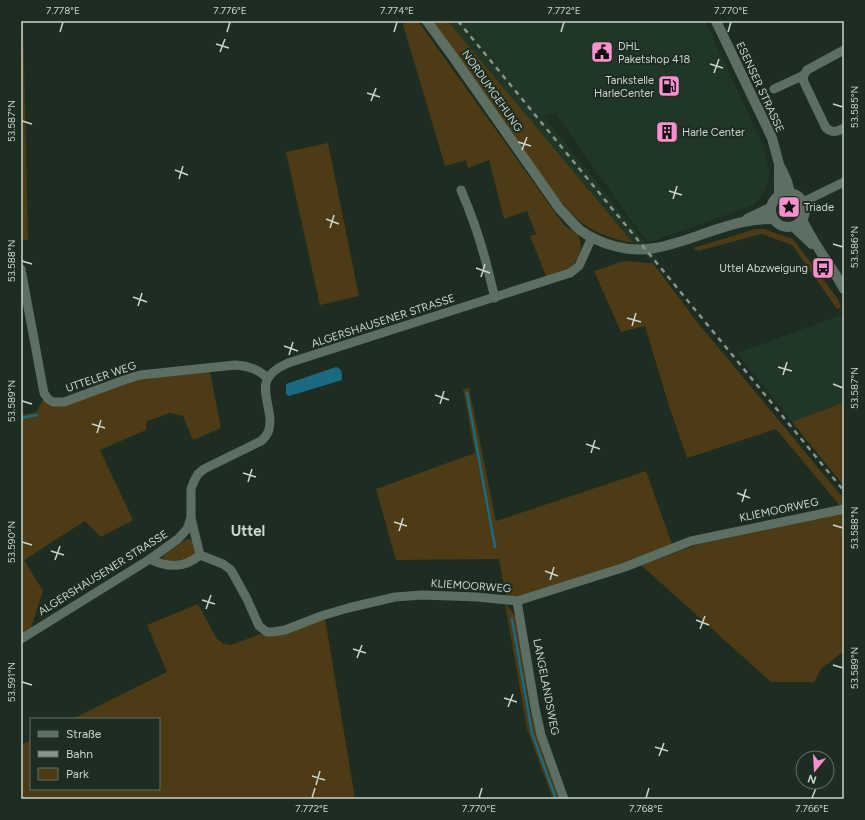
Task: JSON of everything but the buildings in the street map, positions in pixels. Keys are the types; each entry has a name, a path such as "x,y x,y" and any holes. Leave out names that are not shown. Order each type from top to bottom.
{"main road":[{"name":"NORDUMGEHUNG","path":"427,21 459,64 559,208 580,229 592,237 610,244 637,250 654,249 743,222 773,219"},
{"name":"ESENSER STRASSE","path":"716,21 772,138 779,164 787,181 790,193"},
{"name":"ESENSER STRASSE","path":"779,164 779,195"},
{"path":"790,193 795,195 803,202 805,208 802,219 798,224 793,226 782,226 773,219 770,208 772,203 779,195 790,193"},
{"name":"NORDUMGEHUNG","path":"743,222 757,213 770,208"},
{"path":"802,219 817,248 829,264 844,289"},
{"path":"793,226 801,235 817,248"}],"street":[{"path":"774,89 804,74 807,70 844,50"},
{"path":"804,74 803,80 826,128 834,132 838,132 844,128"},
{"path":"803,202 844,182"},
{"path":"461,190 475,224 485,256 489,278 495,298"},
{"name":"ALGERSHAUSENER STRASSE","path":"21,639 150,559 178,539 187,529 190,518 191,489 198,474 204,469 261,441 268,434 270,422 265,391 268,378 275,370 288,363 570,273 578,266 592,237"},
{"name":"UTTELER WEG","path":"21,269 44,393 48,399 53,402 64,402 124,380 157,372 245,365 268,378"},
{"name":"KLIEMOORWEG","path":"200,555 223,564 231,570 244,593 259,626 267,632 273,632 285,630 321,616 370,602 395,597 422,595 477,597 517,601 624,567 691,541 844,509"},
{"path":"150,559 162,564 181,565 191,562 200,555 190,518"},
{"name":"LANGELANDSWEG","path":"517,601 541,735 564,799"}],"shaded area":[{"path":"448,21 705,21 764,147 770,176 761,198 754,205 653,241 646,241 555,113 544,116 659,260 653,263 627,237"},
{"path":"844,314 844,402 792,422 737,353"}],"green space":[{"path":"21,21 23,21 28,240 21,240"},
{"path":"402,21 418,21 564,225 577,234 581,244 580,254 571,267 567,270 549,278 546,276 530,236 536,234 527,211 504,219 489,160 468,168 466,160 445,166"},
{"path":"432,21 448,21 633,243 598,233 581,222 564,206"},
{"path":"328,143 359,296 320,305 286,152"},
{"path":"756,229 764,229 793,239 838,299 841,307 837,309 792,245 761,234 698,251 693,248"},
{"path":"624,261 653,263 694,318 844,499 844,506 841,507 776,429 687,458 669,406 645,326 621,332 594,271"},
{"path":"210,372 221,428 193,440 183,416 170,413 147,421 146,430 100,450 133,520 101,537 85,521 24,560 43,591 31,628 21,634 21,415 36,412 43,400 46,403 142,377"},
{"path":"469,388 496,521 646,471 672,544 624,563 518,596 506,597 499,559 396,560 376,489 475,453 463,389"},
{"path":"844,402 844,486 792,422"},
{"path":"844,513 844,651 821,669 814,682 771,682 641,565 696,545"},
{"path":"187,539 193,540 195,555 191,558 169,562 162,559 164,555"},
{"path":"505,603 516,617 530,710 536,733 559,799 553,799 527,729"},
{"path":"198,604 217,639 224,644 231,645 263,633 325,618 355,799 21,799 21,745 30,740 30,790 160,790 160,718 74,718 167,672 147,625"}],"water":[{"path":"336,367 341,370 342,380 289,396 286,394 286,384"}],"waterway":[{"path":"467,393 495,547"},
{"path":"21,418 37,415"},
{"path":"512,619 532,733 556,799"}],"railway":[{"path":"458,21 844,491"}],"place":[{"name":"DHL Paketshop 418","path":"602,52"},
{"name":"Tankstelle HarleCenter","path":"669,86"},
{"name":"Harle Center","path":"667,132"},
{"name":"Triade","path":"789,207"},
{"name":"Uttel Abzweigung","path":"823,268"}],"district":[{"name":"Uttel","path":"248,531"}]}
